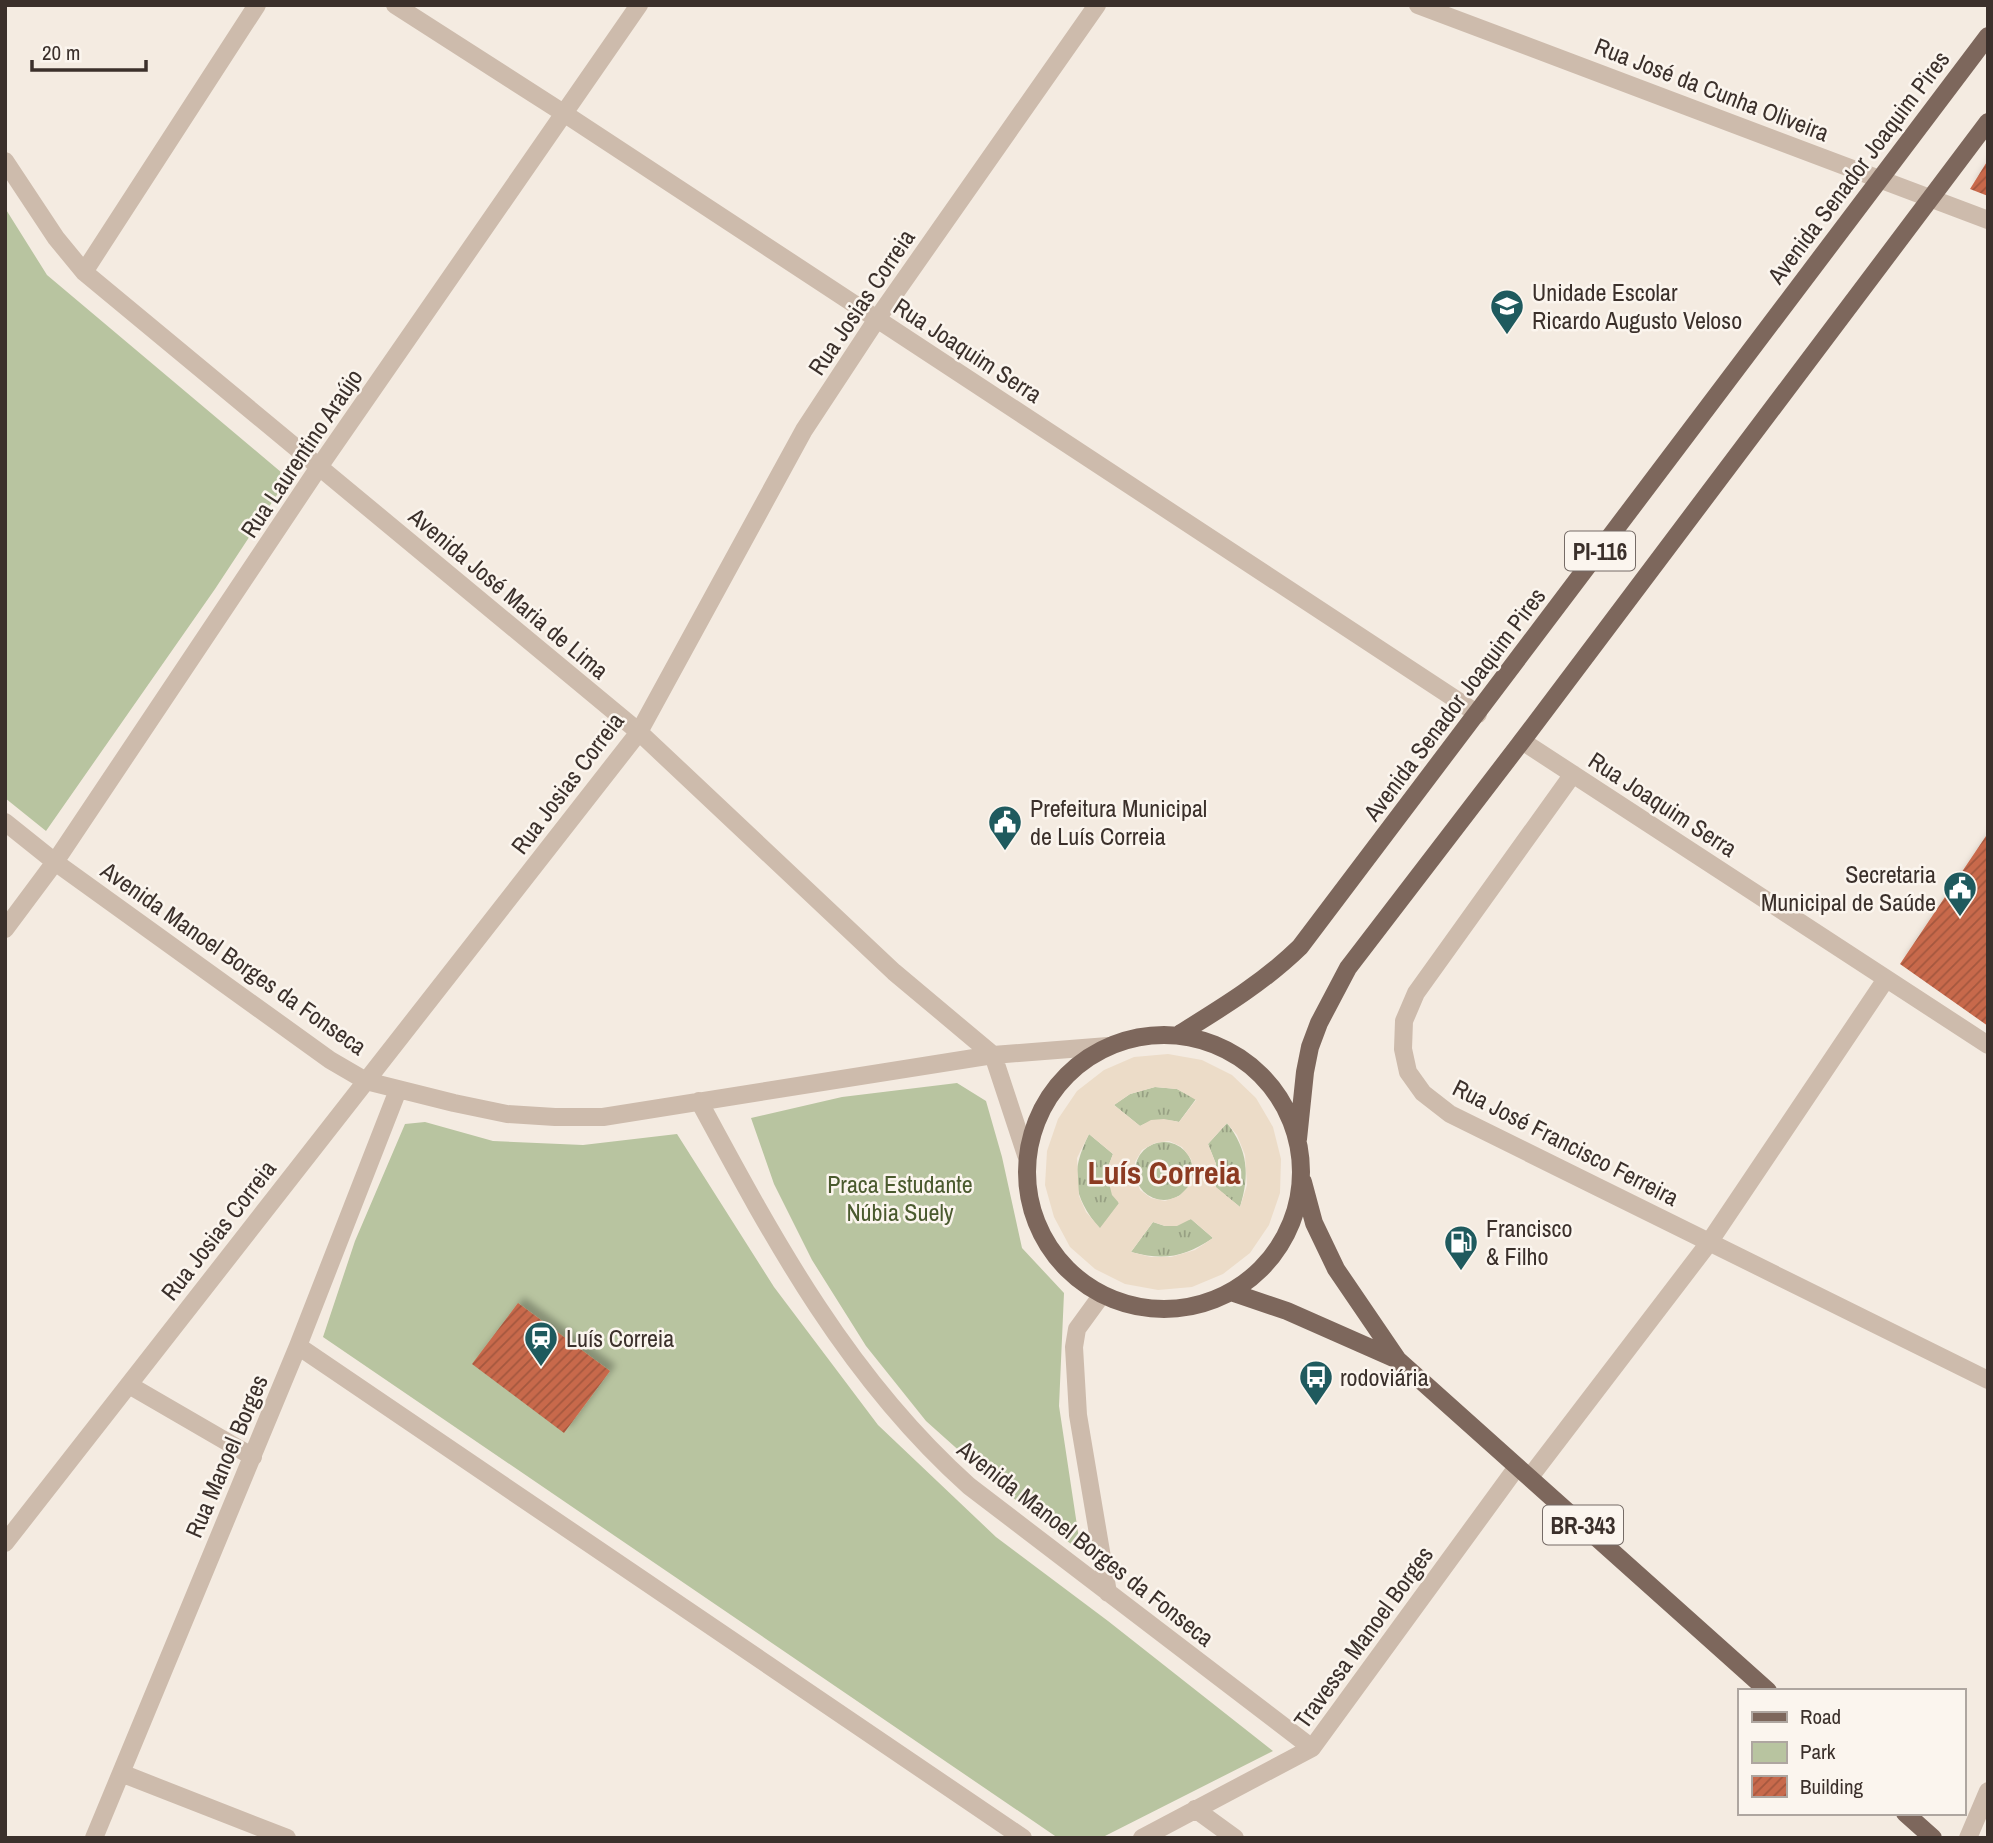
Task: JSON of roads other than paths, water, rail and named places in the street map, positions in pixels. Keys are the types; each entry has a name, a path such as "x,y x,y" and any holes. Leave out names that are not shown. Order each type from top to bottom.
{"main road":[{"name":"Avenida Senador Joaquim Pires","path":"1181,1033 1245,994 1300,947 1988,36"},
{"name":"PI-116","path":"1298,1139 1310,1047 1348,968 1988,122"},
{"path":"1302,1179 1292,1224 1267,1263 1231,1292 1188,1308 1141,1309 1101,1296 1066,1271 1041,1237 1028,1197 1026,1155 1041,1110 1069,1072 1108,1046 1147,1035 1181,1033 1226,1048 1259,1071 1284,1102 1298,1139 1302,1179 1314,1223 1336,1269 1398,1360"},
{"path":"1231,1292 1287,1311 1398,1360"},
{"name":"BR-343","path":"1398,1360 1766,1689"},
{"path":"1907,1815 1933,1838"}],"street":[{"path":"84,272 257,5"},
{"name":"Rua Joaquim Serra","path":"395,5 1478,714"},
{"name":"Rua Laurentino Araújo","path":"5,929 55,862 319,467 639,5"},
{"name":"Rua Josias Correia","path":"5,1543 639,732 804,430 877,320 1097,5"},
{"name":"Rua José da Cunha Oliveira","path":"1418,5 1988,220"},
{"name":"Avenida José Maria de Lima","path":"5,161 56,238 84,272 639,732 894,972 993,1055"},
{"name":"Rua Joaquim Serra","path":"1522,741 1988,1045"},
{"name":"Rua José Francisco Ferreira","path":"1573,775 1416,993 1404,1021 1403,1049 1408,1072 1423,1093 1450,1114 1708,1244 1988,1380"},
{"name":"Avenida Manoel Borges da Fonseca","path":"5,822 55,862 330,1060 366,1081 507,1114 603,1117 993,1055 1108,1046"},
{"name":"Travessa Manoel Borges","path":"1142,1838 1312,1748 1523,1472 1708,1244 1886,979"},
{"path":"993,1055 1026,1155"},
{"name":"Rua Manoel Borges","path":"94,1838 253,1457 398,1090"},
{"name":"Avenida Manoel Borges da Fonseca","path":"699,1101 760,1214 827,1324 900,1418 936,1456 969,1486 1312,1748"},
{"path":"1101,1296 1077,1329 1074,1347 1078,1415 1108,1593"},
{"path":"298,1346 1023,1838"},
{"path":"129,1385 253,1457"},
{"path":"121,1773 287,1838"},
{"path":"1968,1838 1988,1791"},
{"path":"1195,1809 1234,1838"}],"place":[{"name":"Unidade Escolar Ricardo Augusto Veloso","path":"1507,336"},
{"name":"Prefeitura Municipal de Luís Correia","path":"1005,852"},
{"name":"Secretaria Municipal de Saúde","path":"1960,918"},
{"name":"Francisco & Filho","path":"1461,1272"},
{"name":"Luís Correia","path":"541,1368"},
{"name":"rodoviária","path":"1316,1407"}],"district":[{"name":"Luís Correia","path":"1164,1172"}],"park label":[{"name":"Praca Estudante Núbia Suely","path":"900,1198"}]}
